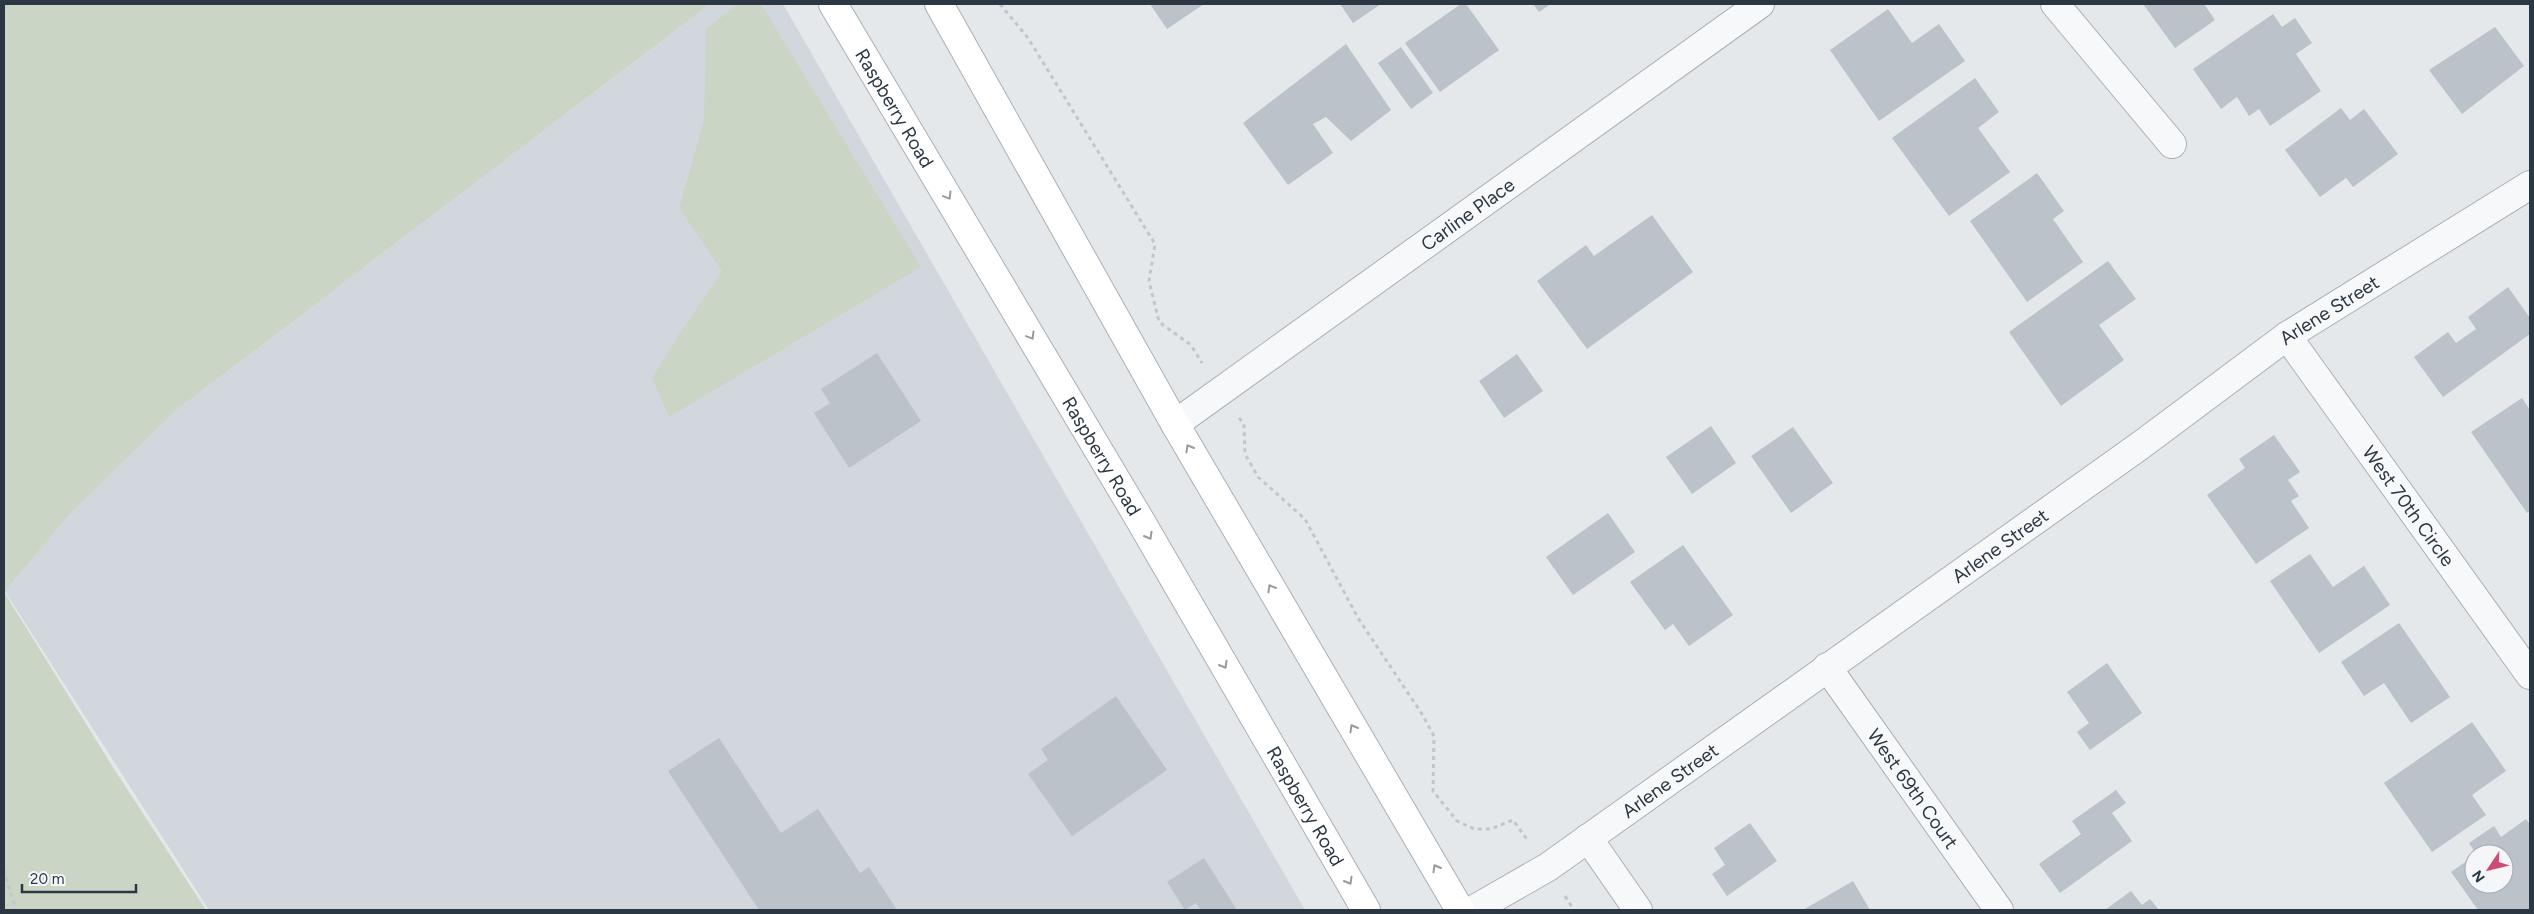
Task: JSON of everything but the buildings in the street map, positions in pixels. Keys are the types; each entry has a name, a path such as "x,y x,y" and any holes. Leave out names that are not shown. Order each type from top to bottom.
{"main road":[{"name":"Raspberry Road","path":"833,4 1140,520 1366,910"},
{"path":"939,4 1175,424 1460,910"}],"street":[{"name":"Carline Place","path":"1175,424 1760,4"},
{"path":"2055,4 2172,144"},
{"name":"Arlene Street","path":"1473,910 1548,867 2141,445 2287,336 2530,185"},
{"name":"West 70th Circle","path":"2287,336 2530,675"},
{"name":"West 69th Court","path":"1827,667 1999,910"},
{"path":"1588,838 1638,910"}],"path":[{"path":"1000,4 1028,38 1155,244 1149,281 1159,322 1191,345 1220,391 1244,424 1245,454 1258,477 1305,519 1358,618 1426,721 1434,736 1433,792 1457,821 1474,829 1491,829 1513,820 1548,867 1574,910"},
{"path":"4,870 16,910"}],"shaded area":[{"path":"710,4 783,4 1305,910 209,910 4,590 4,541"}],"green space":[{"path":"4,4 710,4 175,411 71,512 4,592"},
{"path":"738,4 761,4 921,267 669,417 652,378 722,271 679,208 704,120 706,29"},
{"path":"4,592 116,772 206,910 4,910"}]}
